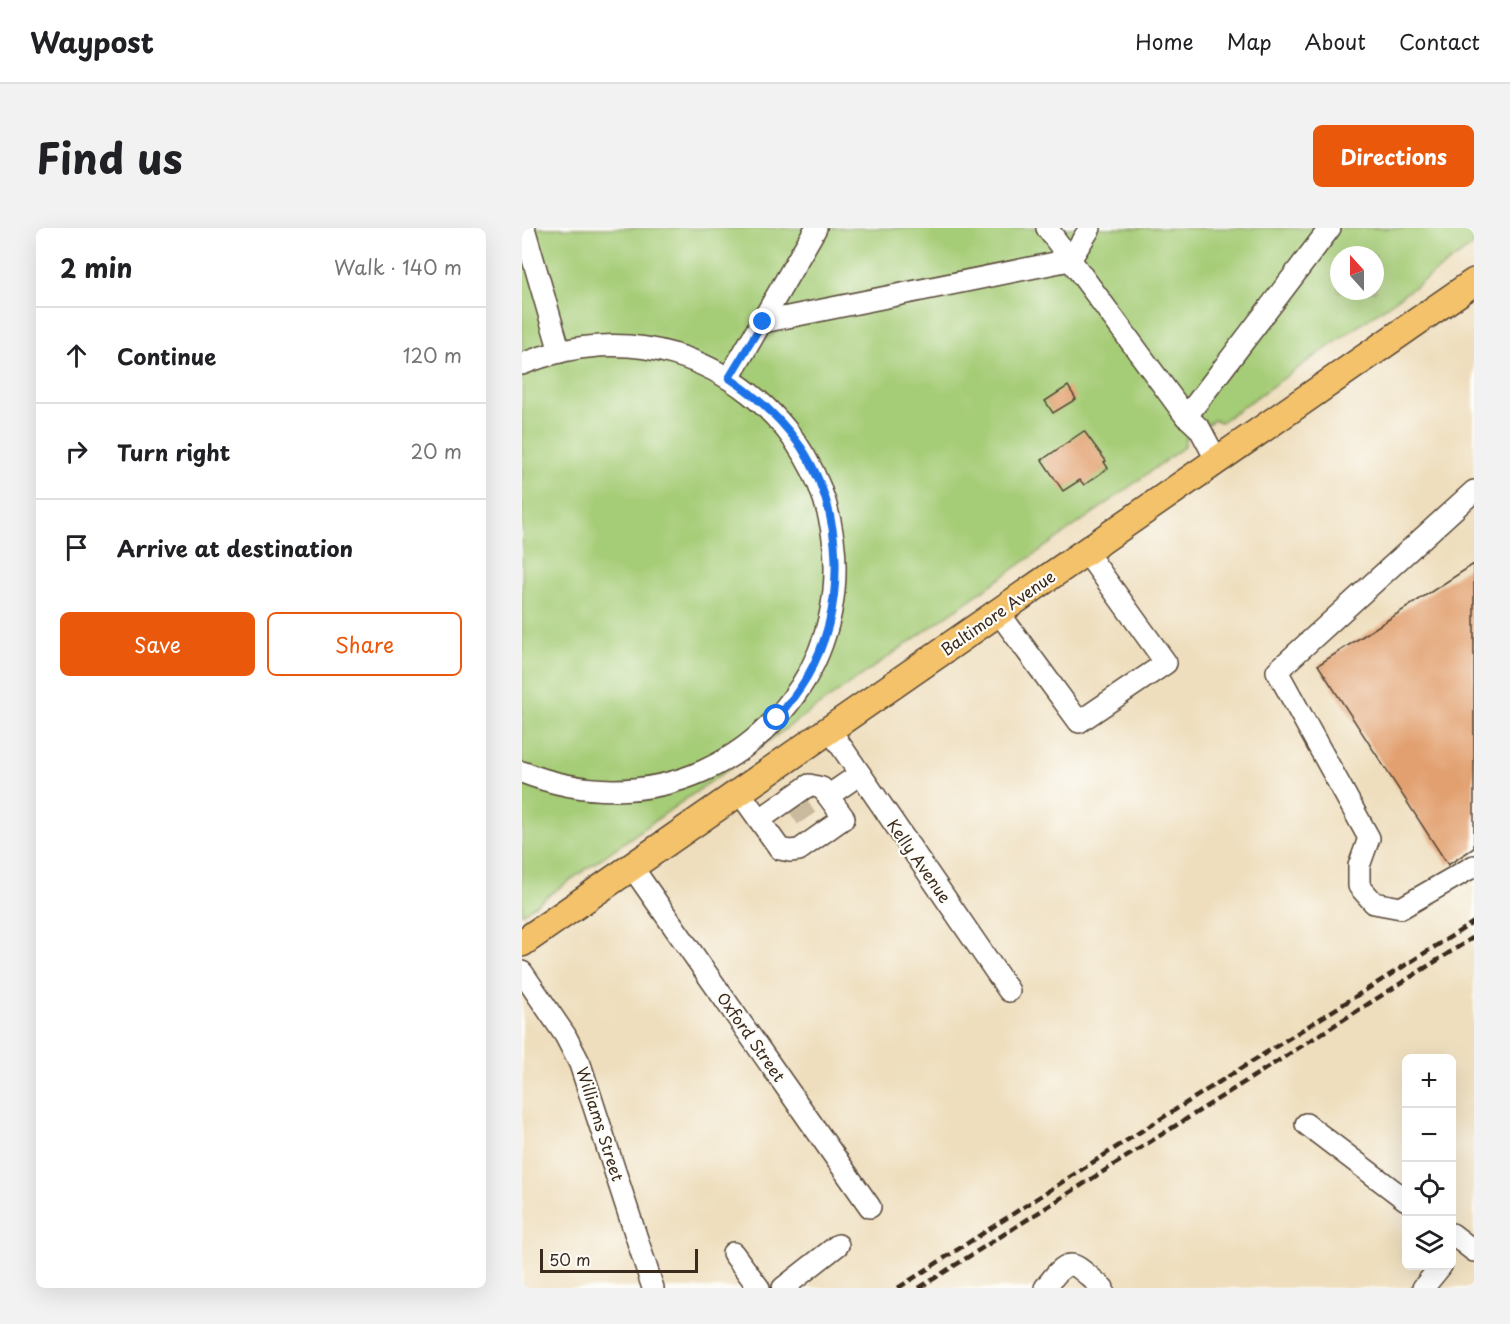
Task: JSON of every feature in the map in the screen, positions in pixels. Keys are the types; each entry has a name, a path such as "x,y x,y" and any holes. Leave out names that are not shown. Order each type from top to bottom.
{"main road":[{"name":"Baltimore Avenue","path":"522,943 1474,282"}],"street":[{"path":"524,228 560,352"},
{"path":"729,378 816,228"},
{"path":"1047,228 1186,417 1200,429 1217,461"},
{"path":"763,322 1070,260 1090,228"},
{"path":"1186,417 1330,228"},
{"path":"522,364 560,352 608,345 650,348 691,359 729,378 762,402 790,433 812,467 827,505 835,550 836,577 828,628 808,676 783,711 759,736 738,752 692,776 667,784 616,791 565,786 522,772"},
{"path":"1474,491 1277,670 1369,838 1359,866 1359,886 1374,903 1401,908 1474,866"},
{"path":"999,613 1079,722 1166,663 1086,552"},
{"name":"Kelly Avenue","path":"830,730 1009,991"},
{"path":"828,796 860,774"},
{"path":"740,793 759,820 780,849 799,850 814,830 844,818 822,788 808,785 794,799 759,820"},
{"name":"Oxford Street","path":"632,867 870,1207"},
{"name":"Williams Street","path":"522,972 566,1035 580,1064 651,1287"},
{"path":"1305,1124 1402,1196"},
{"path":"783,1288 838,1245"},
{"path":"733,1253 759,1288"},
{"path":"1045,1288 1065,1264 1074,1265 1103,1288"},
{"path":"1423,1288 1438,1270"}],"green space":[{"path":"522,228 1474,228 1474,245 1221,422 1214,420 1185,439 1185,446 1106,504 522,914"}],"building":[{"path":"1068,386 1076,399 1053,413 1045,401"},
{"path":"1084,431 1106,461 1104,462 1108,468 1084,485 1080,480 1063,491 1042,460"},
{"path":"1474,564 1474,848 1448,865 1318,665"}],"tunnel":[{"path":"795,801 810,824"}],"railway":[{"path":"898,1288 1143,1130 1474,922"},
{"path":"919,1288 1474,937"}],"route":[{"path":"763,322 729,378 762,402 777,417 802,449 812,467 832,525 836,577 828,628 819,652 794,698 777,718"}]}
